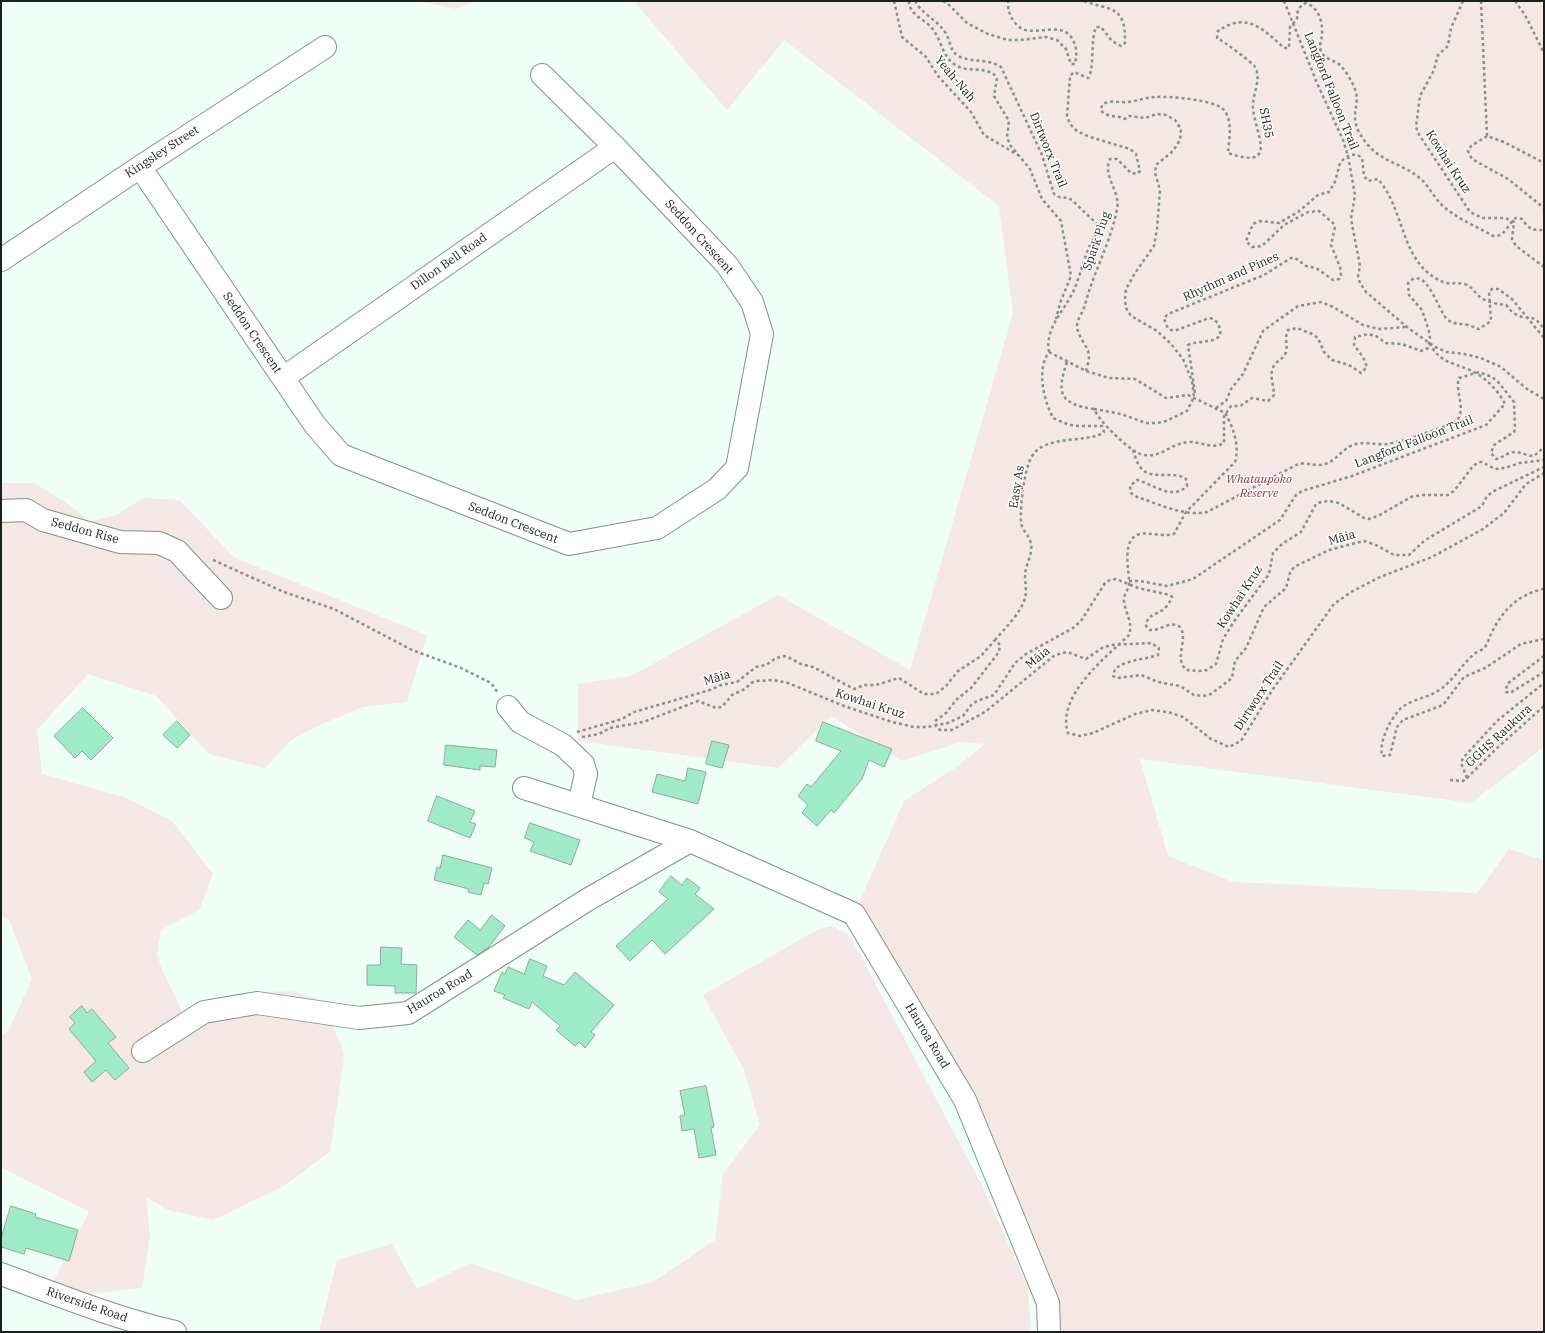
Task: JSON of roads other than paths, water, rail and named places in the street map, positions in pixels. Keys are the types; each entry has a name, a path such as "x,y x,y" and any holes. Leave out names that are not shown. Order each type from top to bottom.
{"street":[{"name":"Kingsley Street","path":"1,260 140,167 325,47"},
{"name":"Seddon Crescent","path":"140,167 315,425 341,455 569,544 657,528 717,489 737,468 762,334 752,302 727,265 615,147 542,75"},
{"name":"Dillon Bell Road","path":"283,378 615,147"},
{"name":"Seddon Rise","path":"1,511 26,510 43,520 120,542 159,543 177,551 221,598"},
{"path":"508,707 520,722 557,742 569,750 583,764 586,774 579,805"},
{"name":"Hauroa Road","path":"524,788 690,841 854,914 965,1100 1048,1303 1049,1332"},
{"name":"Hauroa Road","path":"143,1051 204,1012 257,1003 359,1018 408,1013 587,900 690,841"},
{"name":"Riverside Road","path":"1,1274 101,1310 174,1332"}],"park label":[{"name":"Whataupoko Reserve","path":"1259,487"}]}
